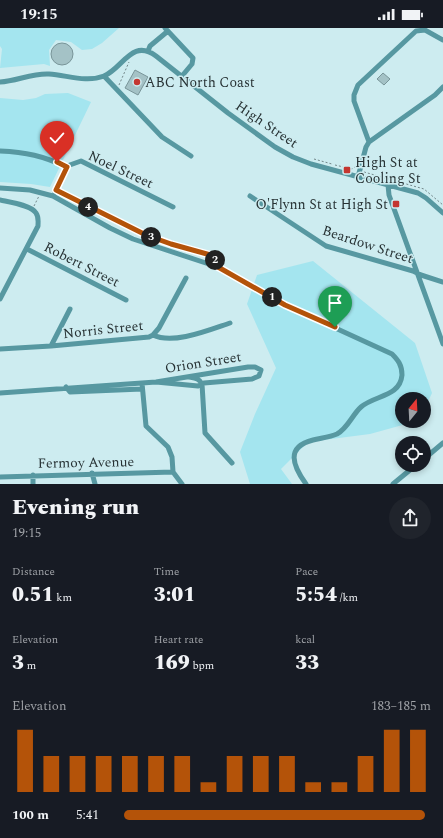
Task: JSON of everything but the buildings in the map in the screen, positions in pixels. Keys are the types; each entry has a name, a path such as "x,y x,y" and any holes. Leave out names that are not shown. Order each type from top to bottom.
{"street":[{"path":"0,82 41,74 80,79 94,79 104,76 111,72 134,52 141,50 148,51 150,46 166,30 193,58 190,67 182,76"},
{"path":"369,142 354,101 354,95 358,85 416,31 425,30 443,40"},
{"name":"High Street","path":"148,51 228,112 280,149 302,161 418,193 443,213"},
{"path":"104,76 162,137 191,156"},
{"path":"358,177 366,147 369,142 435,95 443,87"},
{"path":"0,151 32,154 47,158 67,167"},
{"name":"Noel Street","path":"53,196 67,167 81,161 174,207"},
{"path":"388,185 389,194 443,344"},
{"path":"0,188 30,190 53,196 110,228 133,239 218,267 285,305 392,354 401,366 401,382 391,393 362,406 346,427 337,434 304,443 296,449 293,459 294,464 306,484"},
{"path":"56,190 146,235 171,244 214,256 218,267"},
{"name":"Beardow Street","path":"250,196 326,246 418,273 443,282"},
{"path":"0,200 30,209 35,212 38,218 38,226 0,299"},
{"name":"Robert Street","path":"27,249 126,300"},
{"path":"153,335 159,328 186,278"},
{"path":"51,346 70,309"},
{"name":"Norris Street","path":"0,349 144,338 153,335 162,338 177,338 230,323"},
{"name":"Orion Street","path":"0,393 66,387 142,386 156,382 248,367 255,367 261,370 259,376 252,379 202,384 198,386 156,382"},
{"path":"187,377 197,379 202,384 205,433 232,463"},
{"path":"142,386 146,426 168,447 172,457 173,472 182,484"},
{"path":"431,453 443,443"},
{"name":"Fermoy Avenue","path":"0,477 92,473 173,472"},
{"path":"393,484 408,472"},
{"path":"92,473 95,484"},
{"path":"33,475 33,484"}],"path":[{"path":"112,85 117,86 119,84 130,60"},
{"path":"310,158 352,169 354,167 358,168"},
{"path":"33,208 38,198"}],"shaded area":[{"path":"0,28 119,28 102,43 92,49 82,50 71,42 56,40 49,50 50,66 44,64 0,68 2,49 0,46"},
{"path":"68,93 91,102 50,187 0,182 0,98 23,100 36,98 45,94"},
{"path":"313,261 415,343 432,393 431,395 431,392 395,392 395,427 370,434 308,442 281,469 292,484 250,484 240,452 276,368 247,304 257,275"}],"place":[{"name":"ABC North Coast","path":"137,82"},
{"name":"High St at Cooling St","path":"347,170"},
{"name":"O'Flynn St at High St","path":"396,204"}],"route":[{"path":"57,162 67,167 56,190 146,235 171,244 214,256 218,267 285,305 335,327"}]}
